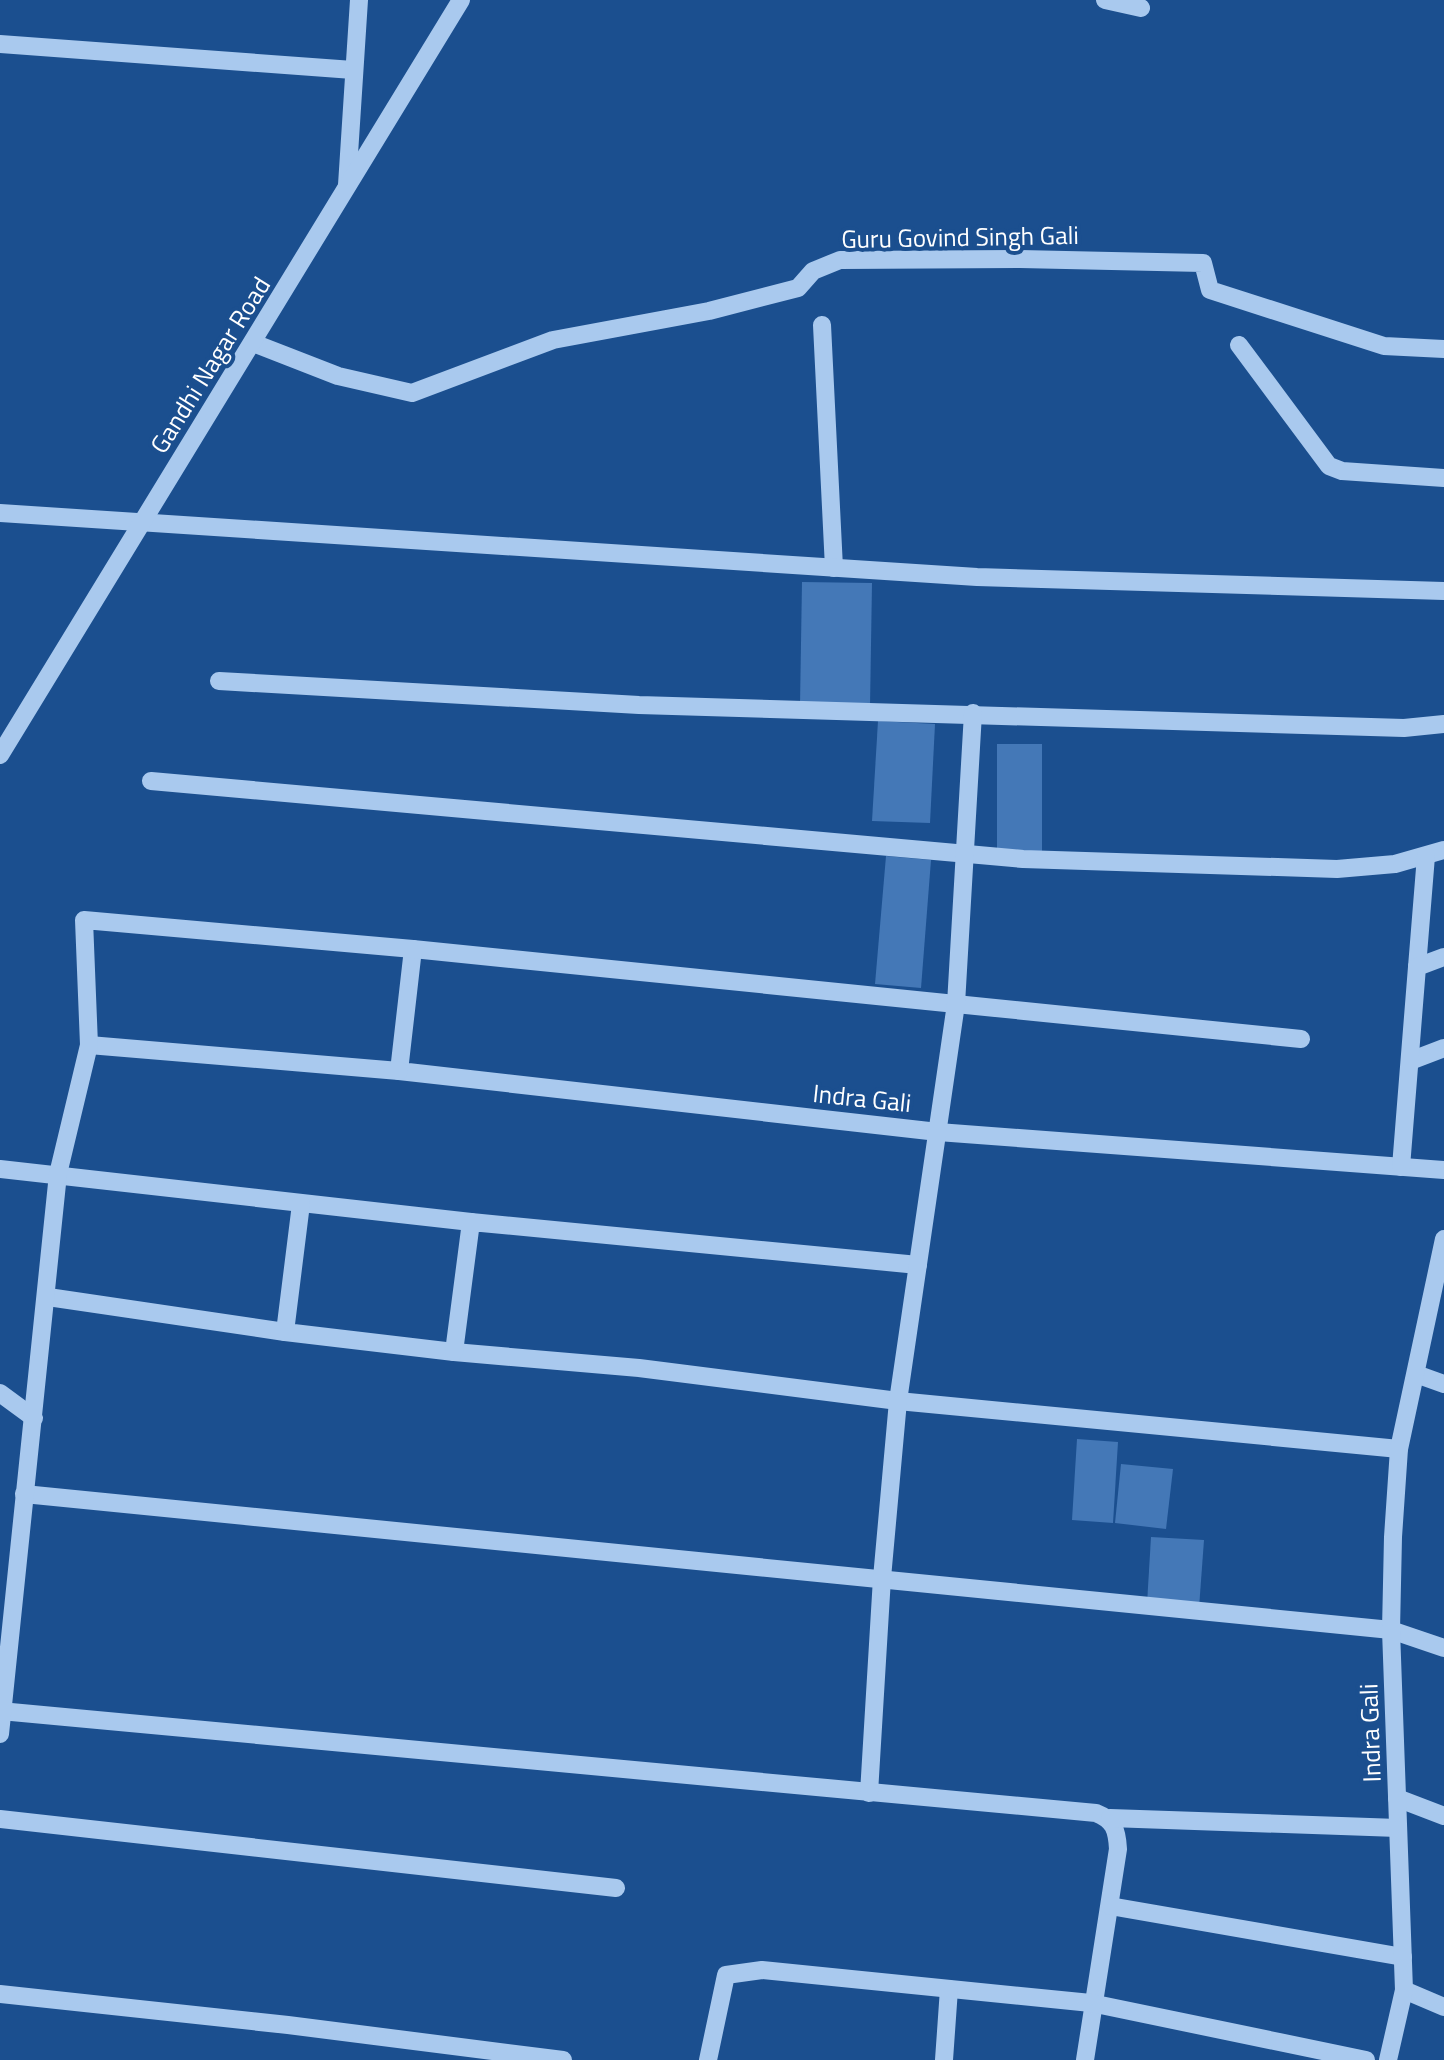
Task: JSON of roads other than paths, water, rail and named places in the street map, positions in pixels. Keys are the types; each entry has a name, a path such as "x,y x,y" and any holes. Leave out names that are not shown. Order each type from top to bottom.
{"street":[{"path":"347,190 358,0"},
{"name":"Gandhi Nagar Road","path":"0,754 461,0"},
{"path":"1105,0 1141,8"},
{"path":"0,44 353,70"},
{"name":"Guru Govind Singh Gali","path":"253,343 338,376 412,393 553,340 709,311 798,288 814,271 840,260 1020,259 1203,264 1210,290 1384,346 1444,348"},
{"path":"822,325 834,568"},
{"path":"1239,346 1329,466 1342,472 1444,478"},
{"path":"0,513 834,568 1185,586 1444,591"},
{"path":"219,681 639,704 1404,728 1444,724"},
{"path":"869,1793 898,1402 956,1004 973,713"},
{"path":"151,781 966,856 1338,869 1394,864 1444,850"},
{"path":"1401,1167 1426,856"},
{"path":"0,1734 58,1174 89,1045 84,920 413,949 1301,1039"},
{"path":"399,1071 413,949"},
{"path":"1418,967 1444,957"},
{"name":"Indra Gali","path":"89,1045 399,1071 938,1132 1444,1170"},
{"path":"1410,1061 1444,1048"},
{"path":"0,1168 471,1222 918,1265"},
{"path":"285,1332 301,1204"},
{"path":"454,1352 471,1222"},
{"name":"Indra Gali","path":"1388,2060 1404,1990 1391,1630 1392,1537 1400,1449 1443,1248"},
{"path":"48,1296 285,1332 454,1352 639,1368 898,1402 1400,1449"},
{"path":"1416,1374 1444,1384"},
{"path":"0,1393 34,1418"},
{"path":"24,1494 1391,1630 1444,1648"},
{"path":"1,1711 1096,1813 1110,1818 1398,1828"},
{"path":"1397,1798 1444,1816"},
{"path":"1085,2060 1118,1849 1117,1832 1110,1818"},
{"path":"0,1819 616,1888"},
{"path":"1110,1906 1403,1956"},
{"path":"708,2060 726,1976 762,1970 1092,2003 1366,2060"},
{"path":"944,2060 950,1989"},
{"path":"1404,1990 1444,2007"},
{"path":"0,1994 563,2060"}]}
